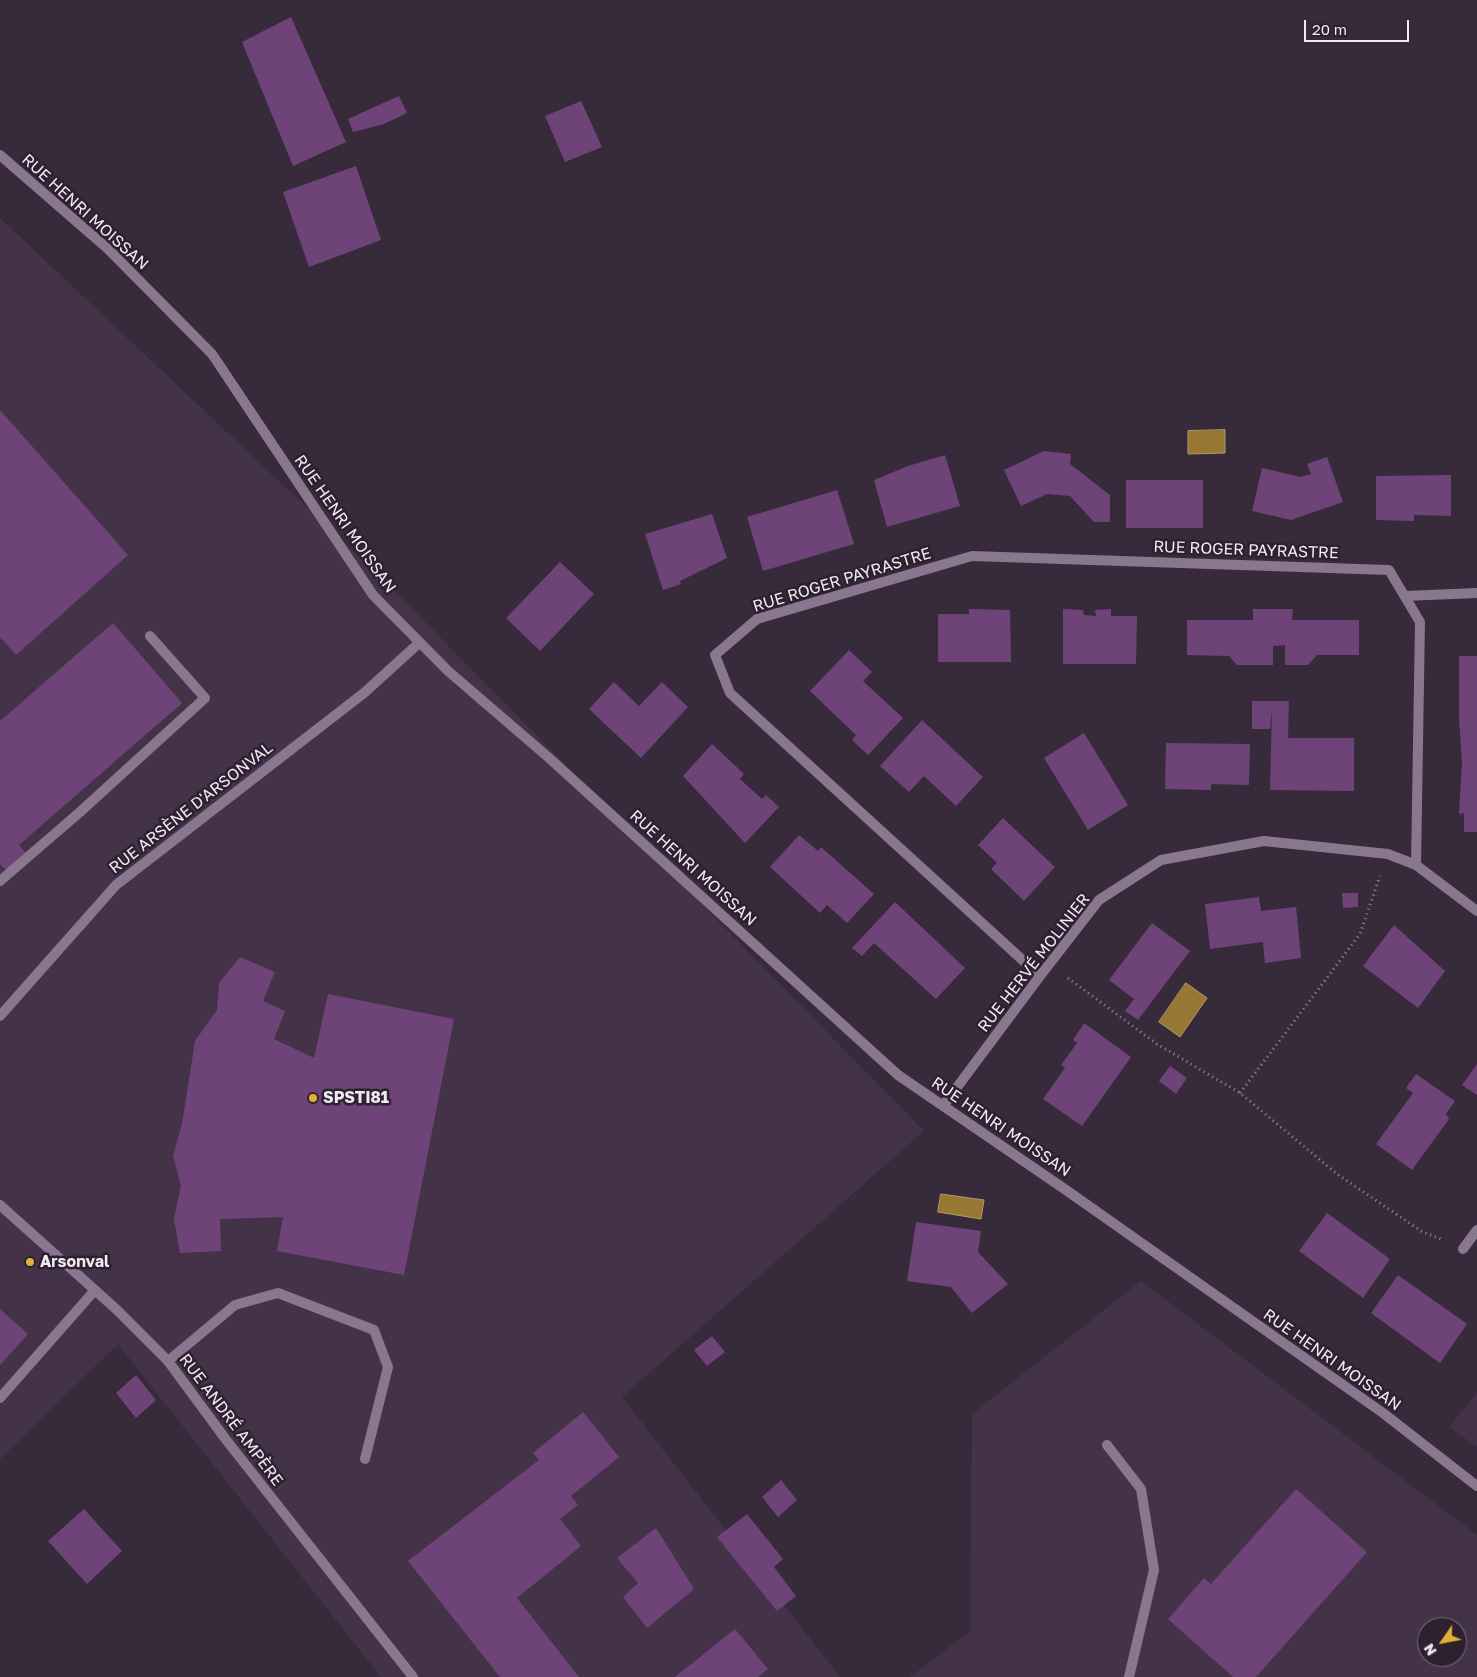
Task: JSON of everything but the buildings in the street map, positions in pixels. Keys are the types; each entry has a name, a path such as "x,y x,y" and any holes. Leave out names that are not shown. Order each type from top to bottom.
{"street":[{"name":"RUE HENRI MOISSAN","path":"0,155 108,249 212,354 373,595 448,671 548,758 898,1075 1066,1190 1383,1413 1477,1486"},
{"name":"RUE ROGER PAYRASTRE","path":"1040,976 730,694 715,655 757,619 972,556 1389,570 1420,622 1416,865"},
{"path":"1405,596 1477,593"},
{"path":"0,881 80,812 205,698 150,636"},
{"name":"RUE ARSÈNE D'ARSONVAL","path":"0,1016 116,885 364,693 420,643"},
{"name":"RUE HERVÉ MOLINIER","path":"943,1106 1099,900 1161,860 1264,841 1388,854 1416,865 1477,911"},
{"name":"RUE ANDRÉ AMPÈRE","path":"0,1205 116,1309 168,1361 227,1440 413,1677"},
{"path":"1463,1249 1477,1230"},
{"path":"0,1398 95,1290"},
{"path":"168,1361 235,1305 278,1293 374,1330 388,1366 365,1459"},
{"path":"1107,1445 1142,1489 1154,1570 1130,1677"}],"path":[{"path":"1240,1093 1360,934 1388,854"},
{"path":"1049,964 1157,1044 1240,1093 1337,1174 1420,1230 1463,1249"}],"shaded area":[{"path":"0,218 389,585 924,1131 622,1397 840,1677 381,1677 118,1344 0,1459"},
{"path":"1225,430 1225,453 1188,454 1188,431"},
{"path":"1186,983 1207,998 1180,1037 1159,1022"},
{"path":"941,1194 984,1200 981,1219 938,1212"},
{"path":"1141,1281 1477,1535 1477,1677 910,1677 970,1631 972,1414"},
{"path":"1477,1393 1477,1447 1449,1427"}],"place":[{"name":"SPSTI81","path":"313,1098"},
{"name":"Arsonval","path":"30,1262"}]}
